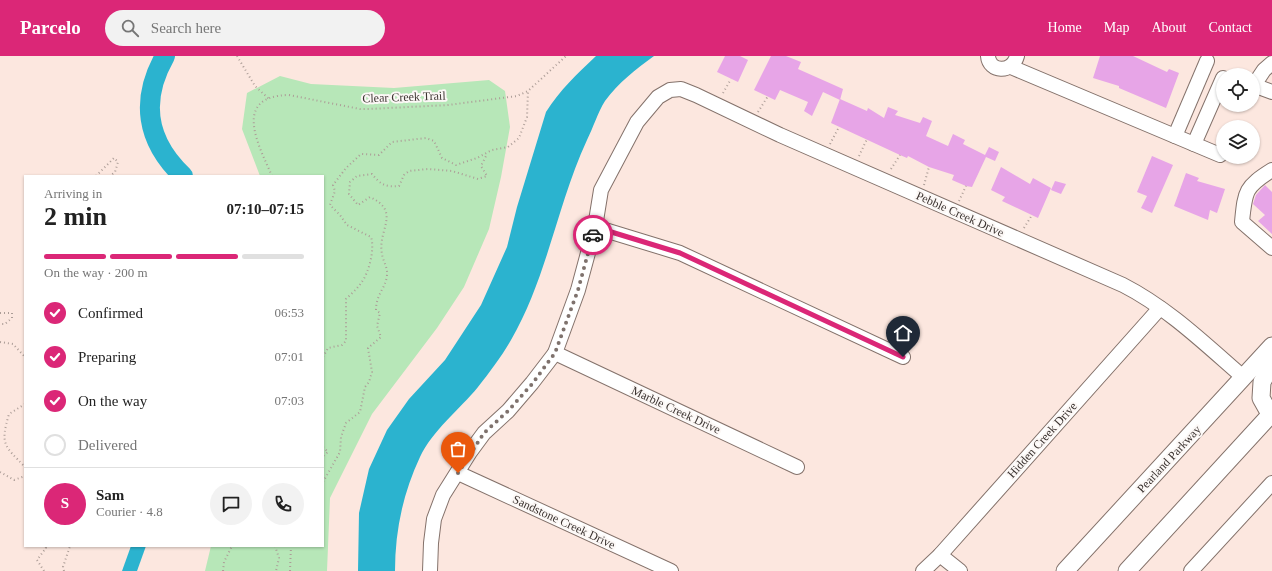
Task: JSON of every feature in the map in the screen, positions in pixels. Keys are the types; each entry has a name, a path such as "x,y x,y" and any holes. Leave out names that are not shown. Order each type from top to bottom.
{"main road":[{"name":"Pearland Parkway","path":"1065,571 1272,346"},
{"path":"1127,571 1271,414 1261,398 1262,382 1272,364"}],"street":[{"path":"988,56 991,64 997,68 1014,62 1216,153"},
{"path":"1175,136 1203,58 1217,68"},
{"path":"1260,75 1272,63"},
{"path":"1260,88 1272,92"},
{"name":"Pebble Creek Drive","path":"595,227 601,190 637,122 658,97 670,90 681,89 885,181 1123,285 1143,296 1174,317 1243,378"},
{"path":"1194,144 1216,97"},
{"path":"1272,170 1256,180 1245,194 1242,222 1272,248"},
{"path":"430,571 434,519 443,495 484,433 508,411 532,384 555,353 578,290 595,227 680,253 903,357"},
{"name":"Hidden Creek Drive","path":"923,571 940,555 1160,308"},
{"name":"Marble Creek Drive","path":"555,353 797,467"},
{"name":"Sandstone Creek Drive","path":"458,473 671,571"},
{"path":"1191,571 1272,482"},
{"path":"940,555 960,571"}],"path":[{"path":"237,56 255,86 269,99 256,111 253,129 272,175"},
{"name":"Clear Creek Trail","path":"269,99 278,95 289,95 360,109 461,104 516,96 528,91 566,56"},
{"path":"716,105 731,79"},
{"path":"324,355 328,348 342,345 346,341 346,299 362,282 372,256 373,243 371,237 347,225 340,214 330,206 335,191 334,185 346,168 361,154 379,155 392,142 404,142 426,138 434,141 442,158 456,165 487,154 492,150 508,147 519,138 527,117 528,91"},
{"path":"753,122 768,96"},
{"path":"825,154 839,127"},
{"path":"854,167 866,139"},
{"path":"324,480 340,452 340,437 346,423 360,412 365,387 371,377 372,372 368,348 381,337 378,326 380,313 376,310 376,301 387,273 382,254 382,239 387,214 381,202 370,197 358,205 349,194 350,182 357,176 372,174 381,185 387,187 399,186 408,170 428,169 452,172 478,179 487,176 481,166 487,154"},
{"path":"885,181 900,155"},
{"path":"97,175 114,158 118,162 114,172 111,175"},
{"path":"919,196 929,167"},
{"path":"954,211 966,186"},
{"path":"0,313 12,313 12,318 5,324 0,324"},
{"path":"0,342 13,344 24,356"},
{"path":"24,405 9,414 3,434 5,446 24,466"},
{"path":"324,448 328,452 324,455"},
{"path":"0,472 14,480 24,476"},
{"path":"44,571 37,560 46,547"},
{"path":"64,571 63,567 70,547"},
{"path":"223,571 224,562 232,547"},
{"path":"275,547 279,558 276,571"},
{"path":"290,571 292,547"}],"green space":[{"path":"280,76 311,84 394,88 489,80 505,91 510,127 501,177 489,229 464,287 437,328 372,414 330,498 327,571 205,571 211,547 324,547 324,175 260,175 242,129 247,93"}],"water":[{"path":"596,56 654,56 621,82 602,105 577,165 543,267 523,316 500,358 478,387 439,429 425,447 409,484 401,512 395,556 395,571 358,571 359,513 369,469 387,430 409,399 445,360 481,305 507,247 517,207 546,112 563,89"},
{"path":"131,547 146,547 137,571 122,571"}],"building":[{"path":"725,56 740,56 748,60 738,82 717,72"},
{"path":"771,56 786,56 801,62 798,69 843,89 840,100 823,92 812,116 804,111 808,102 780,90 775,100 754,90"},
{"path":"1100,56 1133,56 1167,72 1169,69 1179,73 1166,108 1119,88 1119,86 1093,78"},
{"path":"840,99 867,111 868,108 884,118 888,107 898,111 895,115 920,123 923,117 932,121 926,136 948,146 953,134 965,140 963,144 985,155 989,147 999,152 995,161 986,157 972,187 966,186 952,180 954,175 929,167 908,156 907,158 831,123"},
{"path":"1152,156 1173,165 1152,213 1141,208 1147,196 1137,192"},
{"path":"1001,167 1030,184 1033,178 1051,188 1038,218 1002,201 1005,197 991,190"},
{"path":"1186,173 1199,178 1197,181 1225,189 1217,213 1210,210 1208,220 1174,206"},
{"path":"1055,181 1066,184 1061,194 1051,190"},
{"path":"1265,185 1272,192 1272,234 1258,221 1265,215 1253,204 1256,195"}],"waterway":[{"path":"165,56 157,72 152,88 150,104 151,119 154,134 161,149 182,175"}],"way so far":[{"path":"458,473 470,452 484,433 508,411 532,384 555,353 578,290 593,235"}],"route":[{"path":"593,235 595,227 680,253 903,357"}]}
